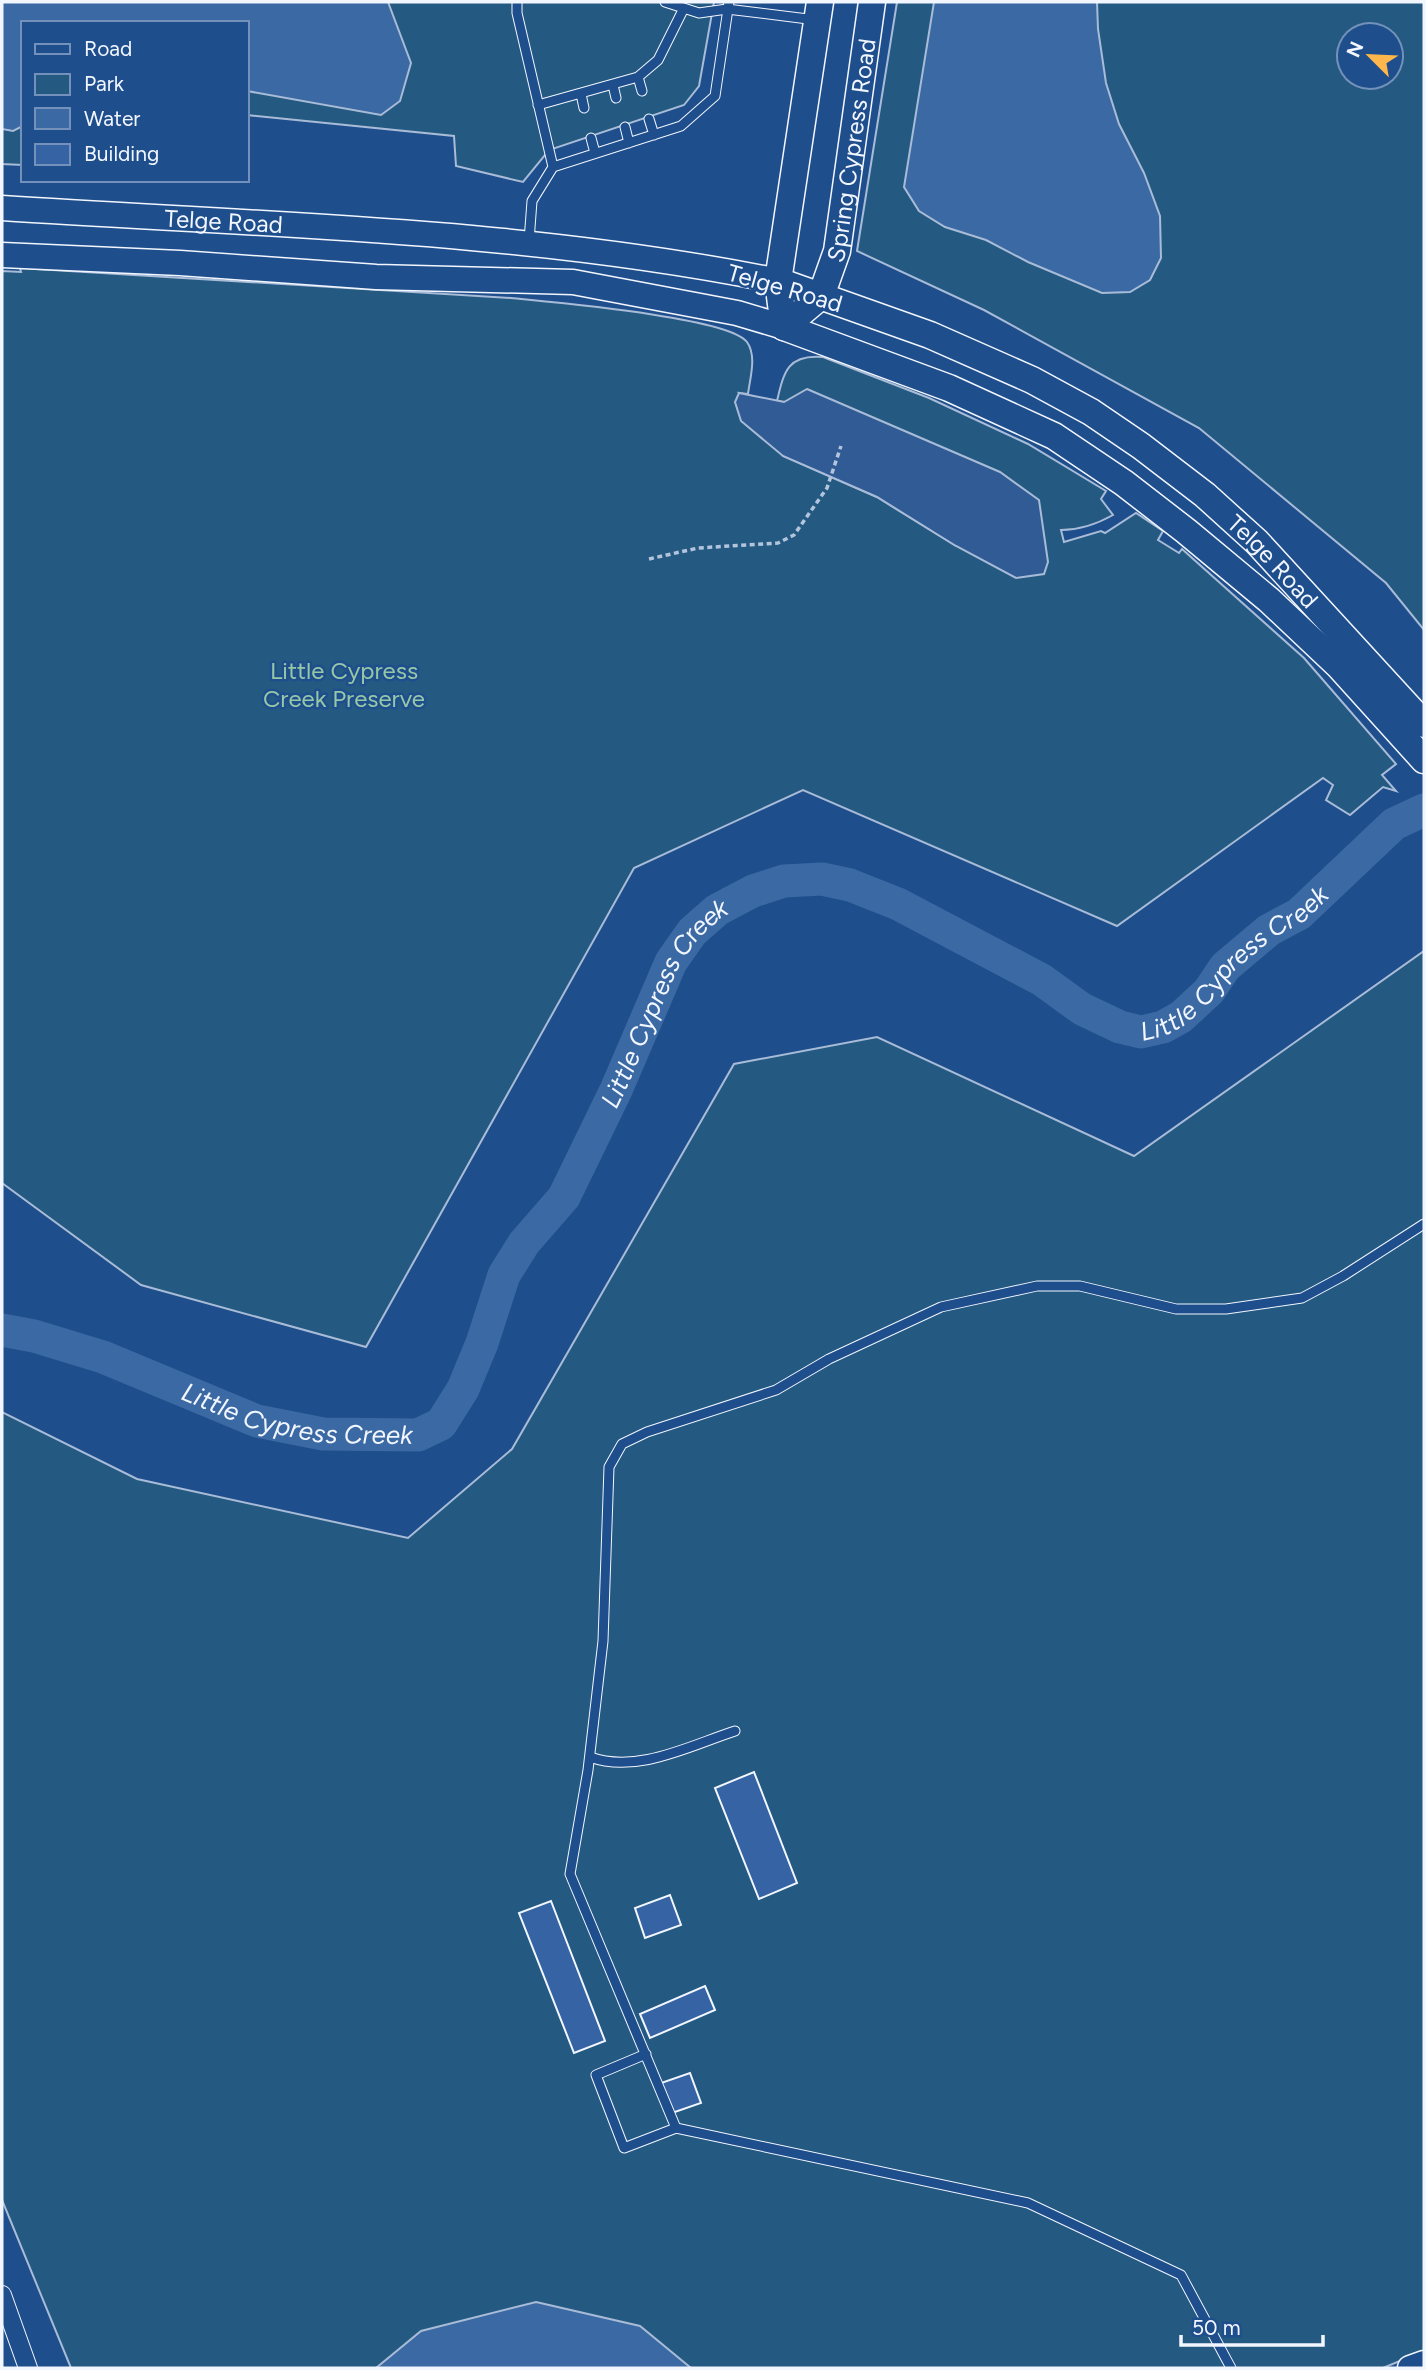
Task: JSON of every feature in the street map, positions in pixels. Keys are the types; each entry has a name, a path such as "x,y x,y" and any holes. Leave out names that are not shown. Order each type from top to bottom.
{"main road":[{"name":"Spring Cypress Road","path":"784,327 821,296 837,251 872,2"},
{"name":"Spring Cypress Road","path":"784,327 778,281 819,11"},
{"name":"Telge Road","path":"5,209 294,225 529,243 704,266 778,281 930,335 1032,380 1091,412 1205,495 1256,542 1424,724"},
{"name":"Telge Road","path":"4,255 180,263 376,277 573,282 737,313 784,327 949,388 1054,436 1124,483 1269,600 1339,666 1424,760"},
{"path":"1410,2368 1424,2363"}],"street":[{"path":"2,2295 29,2368"}],"lane":[{"path":"517,2 517,13 553,167"},
{"path":"665,2 699,13 728,6 819,11"},
{"path":"529,243 532,201 553,167 681,126 715,96 728,6"},
{"path":"538,105 638,77 658,60 684,8"},
{"path":"638,77 642,90"},
{"path":"612,85 616,98"},
{"path":"581,94 584,108"},
{"path":"649,119 654,135"},
{"path":"625,127 629,143"},
{"path":"591,138 595,153"},
{"path":"676,2128 570,1874 590,1757 603,1641 609,1467 622,1444 664,1425 776,1390 829,1359 941,1307 1037,1286 1080,1286 1176,1309 1226,1309 1302,1298 1343,1276 1424,1224"},
{"path":"590,1757 607,1763 624,1764 646,1760 735,1731"},
{"path":"646,2054 596,2075 624,2148 676,2128 1028,2203 1181,2275 1231,2368"}],"path":[{"path":"649,559 698,548 778,543 794,535 828,488 841,446"}],"green space":[{"path":"2,2 714,2 699,86 684,105 549,150 523,182 456,166 454,136 248,115 248,21 21,21 21,165 2,164"},
{"path":"897,2 1424,2 1424,630 1386,583 1199,428 984,310 857,251"},
{"name":"Little Cypress Creek Preserve","path":"20,268 511,298 636,312 708,325 733,333 747,342 752,354 748,394 739,393 783,456 877,497 956,546 784,402 777,401 785,373 795,362 802,358 823,357 929,398 1028,444 1106,491 1101,499 1113,515 1088,526 1061,530 1064,542 1101,531 1105,533 1136,513 1163,531 1158,540 1179,553 1182,549 1304,658 1396,764 1382,775 1396,791 1383,787 1350,815 1326,800 1333,785 1323,778 1117,926 803,790 634,868 366,1347 141,1285 2,1183 2,271 21,272"},
{"path":"1424,951 1424,2351 1383,2368 71,2368 2,2200 2,1412 137,1479 408,1538 512,1449 734,1064 877,1037 1134,1156"}],"shaded area":[{"path":"807,389 1000,472 1039,500 1048,562 1044,574 1016,578 956,546 877,497 783,456 741,421 735,402 739,393 784,402"}],"water":[{"path":"2,2 388,2 411,63 400,101 381,115 248,91 248,21 21,21 21,127 13,131 2,129"},
{"path":"934,2 1097,2 1106,83 1119,124 1144,173 1160,216 1161,258 1150,280 1130,292 1102,293 1028,262 986,240 945,227 919,211 904,187"},
{"path":"536,2302 640,2326 691,2368 376,2368 421,2331"}],"building":[{"path":"754,1772 797,1883 759,1899 715,1788"},
{"path":"670,1895 681,1925 645,1938 635,1908"},
{"path":"551,1901 605,2041 574,2053 519,1913"},
{"path":"705,1986 715,2010 650,2038 640,2014"},
{"path":"690,2073 701,2103 672,2113 661,2083"}],"waterway":[{"name":"Little Cypress Creek","path":"2,1330 34,1336 103,1357 257,1421 323,1434 418,1435 441,1424 463,1389 482,1343 504,1275 524,1243 564,1197 616,1090 671,962 692,932 717,910 753,891 784,881 822,879 850,885 898,904 1042,980 1082,1009 1120,1027 1141,1032 1163,1027 1181,1017 1209,991 1225,967 1269,930 1299,914 1394,824 1424,810"}]}
